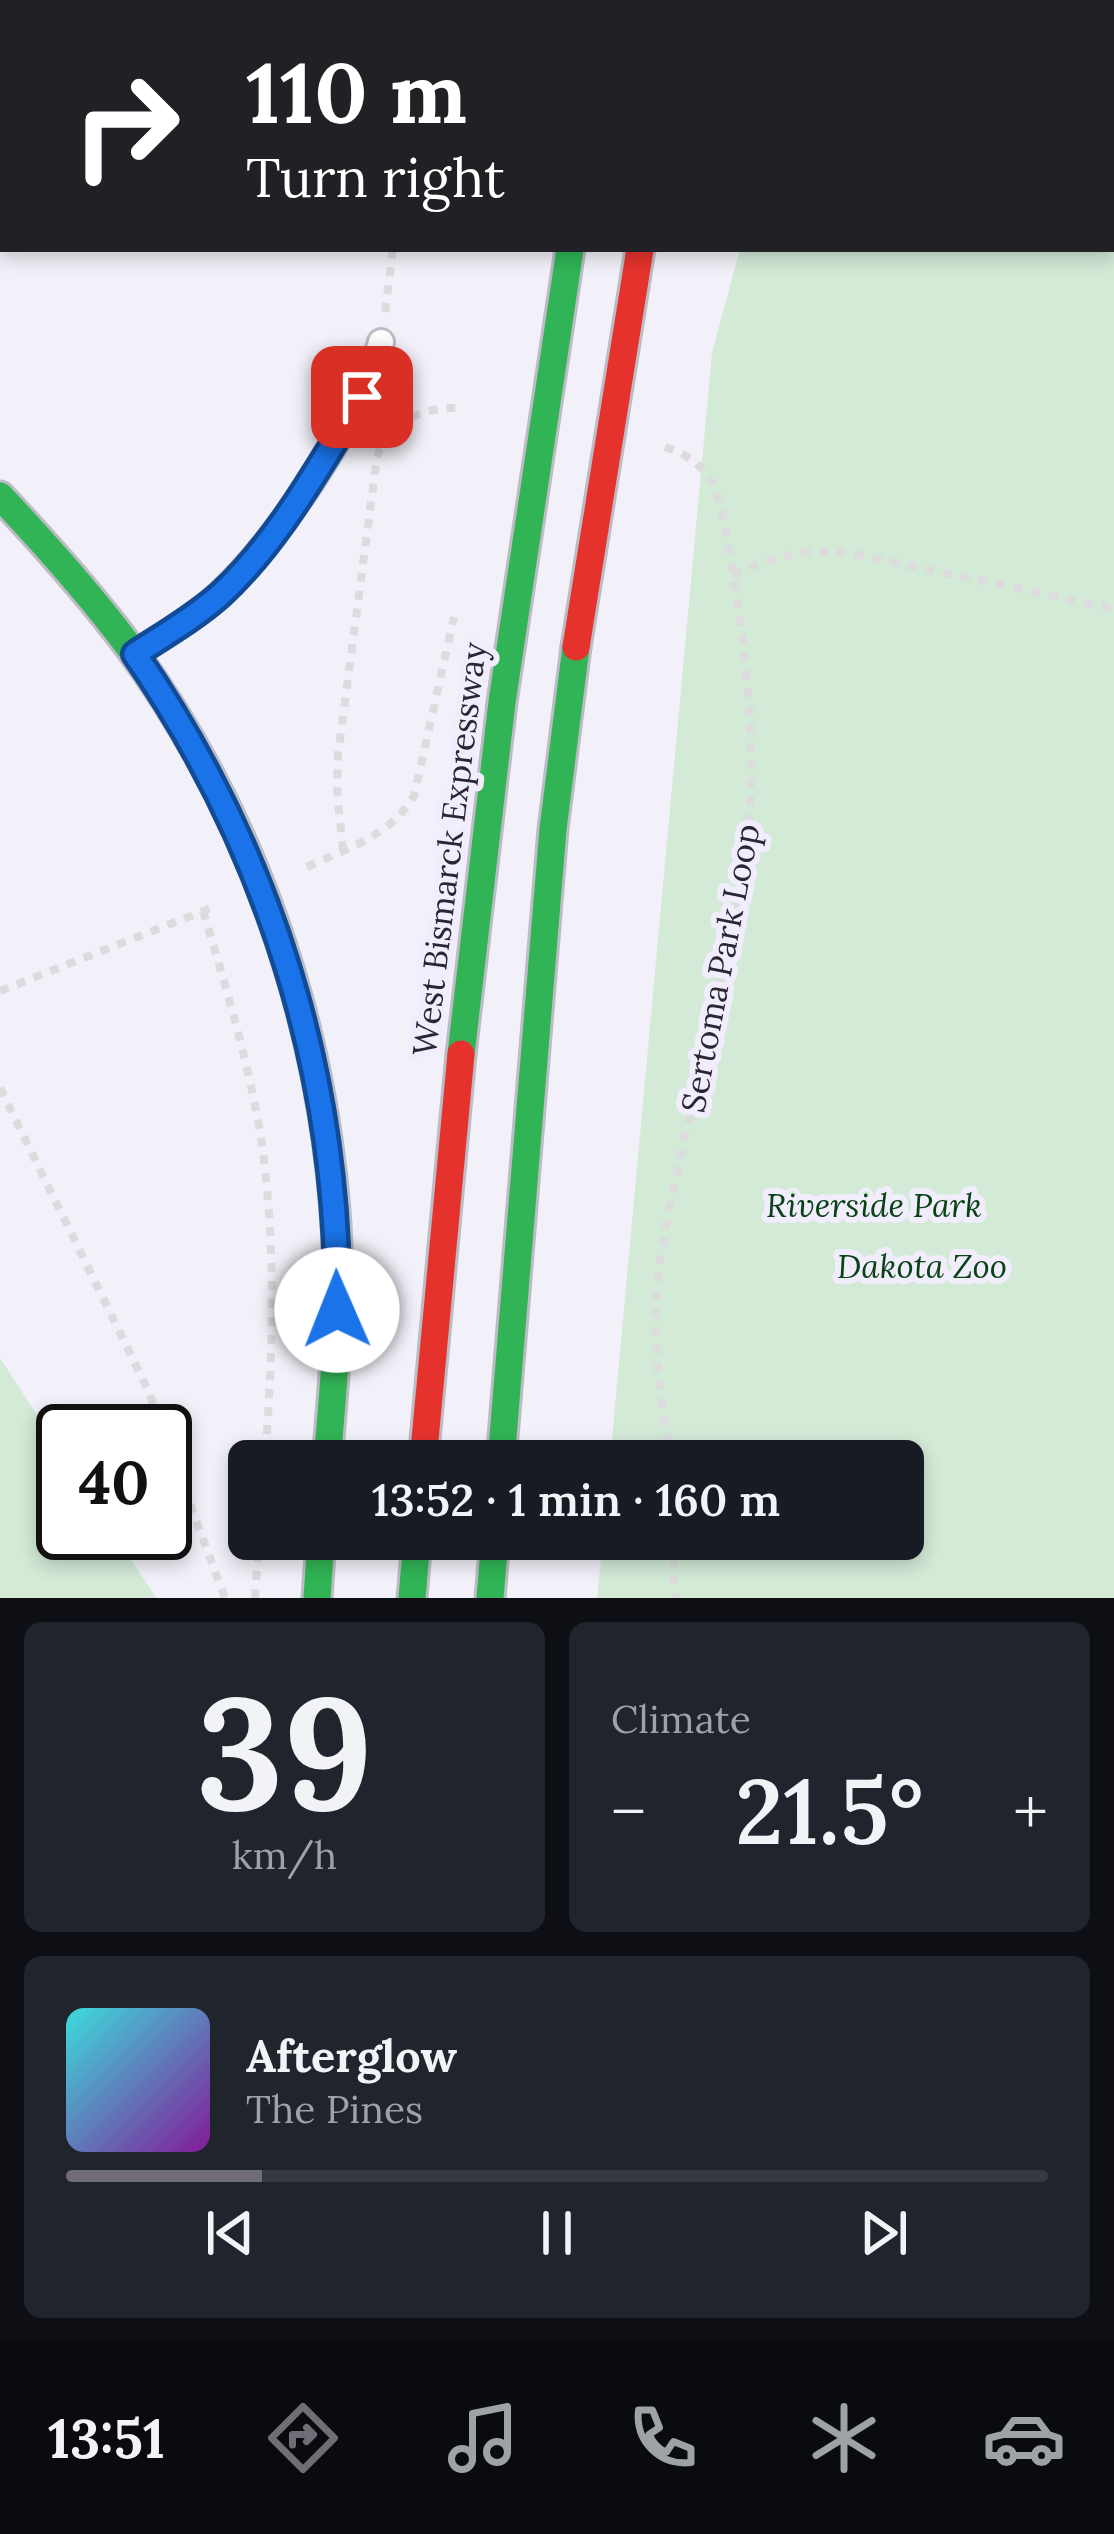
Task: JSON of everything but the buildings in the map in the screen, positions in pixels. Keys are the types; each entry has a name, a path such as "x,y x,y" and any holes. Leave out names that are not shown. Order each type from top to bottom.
{"main road":[{"name":"West Bismarck Expressway","path":"425,1440 499,718 570,252"},
{"path":"503,1440 553,829 590,552 640,252"},
{"path":"0,496 58,557 135,654 199,756 261,888 303,1024 321,1098 329,1161 338,1281 328,1440"},
{"path":"316,1598 319,1560"},
{"path":"412,1598 415,1560"},
{"path":"490,1598 493,1560"}],"lane":[{"path":"135,654 222,593 269,539 362,397 381,342"}],"path":[{"path":"344,850 337,793 339,735 377,457 389,434 417,414 464,408"},
{"name":"Sertoma Park Loop","path":"665,447 691,458 715,486 734,575 748,699 751,795 739,898 660,1263 656,1328 667,1440"},
{"path":"734,575 788,553 815,548 1114,609"},
{"path":"0,991 261,888 397,820 414,796 454,612"},
{"path":"203,911 234,1015 260,1135 271,1295 266,1440"},
{"path":"0,1088 153,1404"},
{"path":"192,1509 225,1598"},
{"path":"255,1598 258,1560"},
{"path":"673,1560 677,1598"}],"green space":[{"name":"Riverside Park","path":"739,252 1114,252 1114,1598 597,1598 601,1560 924,1560 924,1440 612,1440 712,353"},
{"path":"0,1358 36,1413 36,1560 131,1560 156,1598 0,1598"}],"traffic: fast":[{"path":"461,1054 502,702 570,252"},
{"path":"0,496 99,608 173,712 212,779 274,922 297,996 328,1147 337,1254 329,1440"},
{"path":"503,1440 553,829 576,647"},
{"path":"317,1598 320,1560"},
{"path":"412,1598 415,1560"},
{"path":"490,1598 493,1560"}],"traffic: jam":[{"path":"576,647 640,252"},
{"path":"425,1440 461,1054"}],"route":[{"path":"337,1310 335,1220 321,1098 284,956 233,821 169,704 135,654 202,610 241,573 269,539 362,397"}],"park label":[{"name":"Dakota Zoo","path":"922,1266"}]}
